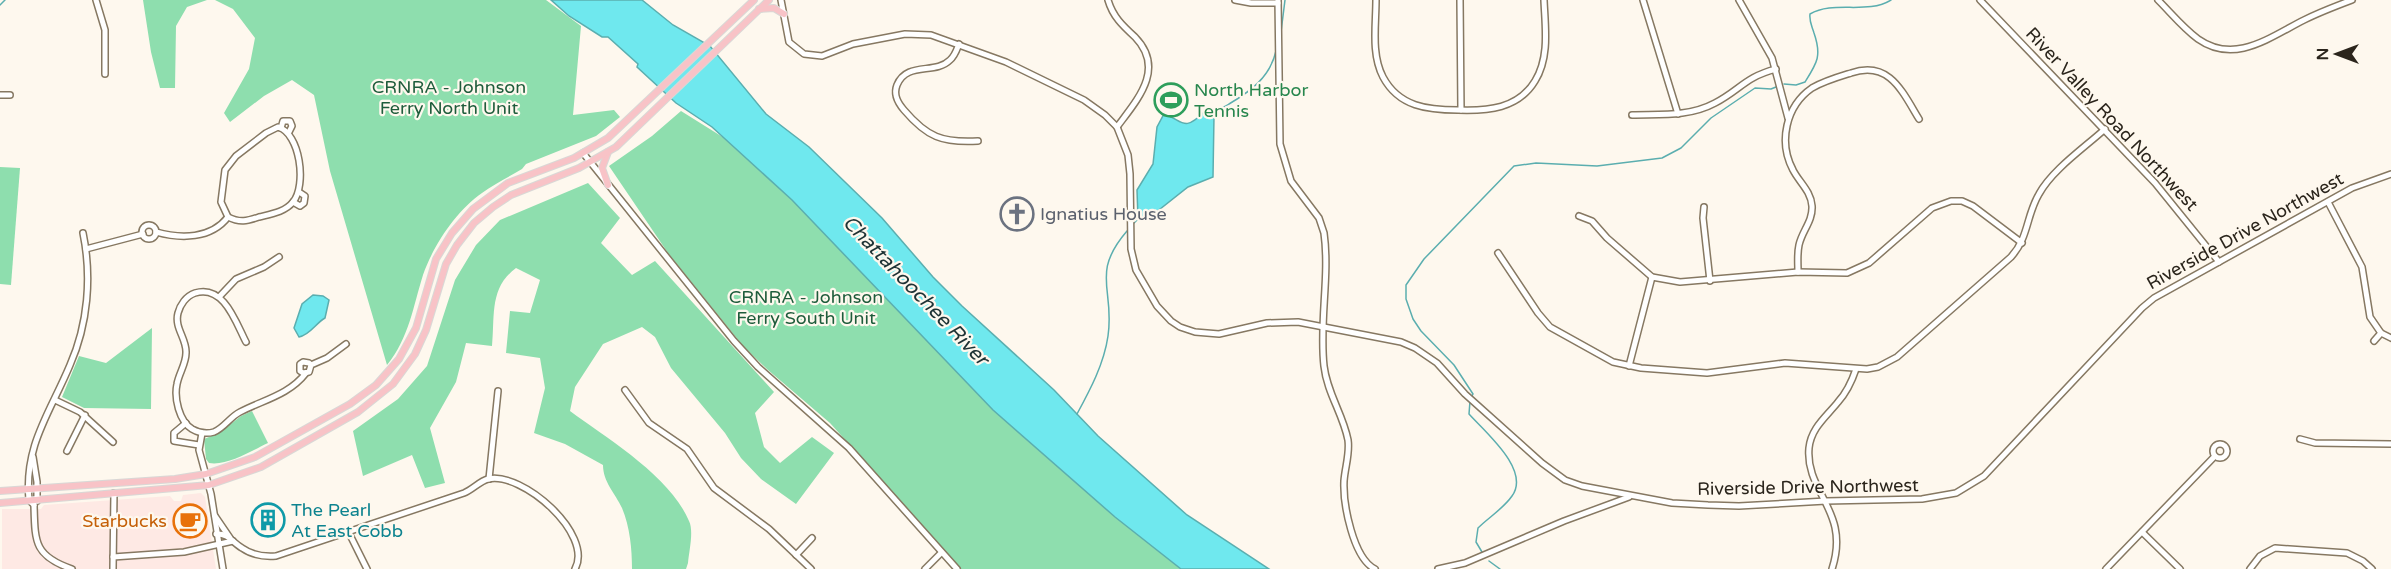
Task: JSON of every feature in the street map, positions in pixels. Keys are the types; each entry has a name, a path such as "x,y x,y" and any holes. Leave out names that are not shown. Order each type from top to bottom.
{"main road":[{"path":"0,491 206,474 255,457 350,404 376,385 393,367 409,343 436,260 462,221 481,202 508,183 583,153 608,138 754,0"},
{"path":"0,503 209,485 267,463 358,412 393,384 415,354 426,330 446,264 468,229 487,211 511,195 590,163 608,152 660,106 769,0"},
{"path":"759,9 774,8 784,14"},
{"path":"608,152 602,168 608,185"}],"street":[{"path":"96,0 105,30 105,74"},
{"name":"Riverside Drive Northwest","path":"781,0 789,42 797,50 807,55 822,56 849,45 905,34 931,35 1006,62 1090,104 1116,127 1125,145 1130,165 1133,262 1140,278 1167,317 1185,329 1210,333 1228,332 1277,322 1298,322 1386,337 1415,348 1437,363 1473,401 1542,463 1565,480 1582,486 1679,503 1739,506 1826,501 1935,499 1956,493 1975,484 1993,468 2142,308 2219,262 2361,184 2391,174"},
{"path":"1108,0 1118,20 1142,46 1149,68 1143,90 1116,127"},
{"path":"1235,0 1251,3 1278,2 1280,144 1291,181 1318,218 1324,232 1323,327 1327,382 1348,441 1344,483 1346,504 1358,550 1367,564 1375,569"},
{"path":"1376,0 1377,59 1385,80 1400,98 1420,107 1461,110 1485,110 1505,106 1517,100 1535,81 1544,56 1544,0"},
{"path":"1460,0 1461,110"},
{"path":"1643,0 1678,114"},
{"path":"1739,0 1767,47 1776,69 1788,118 1785,138 1787,156 1793,171 1806,188 1812,204 1810,219 1799,245 1798,272"},
{"name":"River Valley Road Northwest","path":"1980,0 2155,183 2219,262"},
{"path":"2158,0 2199,39 2217,48 2236,50 2259,44 2305,20 2352,0"},
{"path":"959,44 953,57 946,63 906,74 897,85 896,97 900,106 925,132 962,142 978,141"},
{"path":"1632,115 1690,112 1713,104 1749,79 1776,69"},
{"path":"1788,118 1797,103 1813,88 1863,69 1875,70 1891,78 1919,119"},
{"path":"0,95 10,95"},
{"path":"1783,96 1797,103"},
{"path":"280,128 283,121 289,120 292,126 289,132 301,172 299,192 293,202 277,213 244,222 228,217 221,202 223,177 229,164 273,128 289,132"},
{"path":"1497,254 1550,327 1597,355 1629,366 1707,373 1785,363 1856,369 1878,367 1897,357 2011,257 2022,243 2034,203 2043,187 2105,129"},
{"path":"583,153 734,341 758,367 849,448 957,569"},
{"path":"293,202 300,206 304,203 305,196 299,192"},
{"path":"1579,216 1592,220 1606,238 1652,277 1680,282 1798,272 1836,275 1857,270 1869,263 1932,208 1951,201 1962,201 1973,206 2022,243"},
{"path":"2328,202 2362,267 2370,317 2381,333 2391,338"},
{"path":"1704,207 1703,218 1710,281"},
{"path":"156,232 190,236 204,234 217,228 228,217"},
{"path":"143,234 143,228 148,225 154,227 156,232"},
{"path":"86,249 143,234 150,238 156,232"},
{"path":"34,501 28,488 28,472 39,430 55,400 84,323 88,279 83,233"},
{"path":"219,297 236,279 264,267 279,257"},
{"path":"1629,366 1652,277"},
{"path":"246,342 225,302 219,297 205,292 191,295 182,303 178,313 178,328 186,350 176,392 180,413 190,428 202,433 216,431 238,413 296,385 309,372 311,366 346,344"},
{"path":"2374,341 2381,333"},
{"path":"306,373 300,370 300,364 306,361 311,366"},
{"path":"1832,569 1836,551 1835,521 1809,460 1812,437 1820,422 1845,393 1856,369"},
{"path":"625,390 649,423 678,441 691,453 714,488 769,529 811,569"},
{"path":"489,479 498,391"},
{"path":"55,400 85,416 113,442"},
{"path":"67,451 85,416"},
{"path":"186,423 174,434 174,441 200,445"},
{"path":"202,433 200,445 223,569"},
{"path":"2300,439 2315,443 2391,444"},
{"path":"32,456 38,487 34,501 37,541 41,552 58,564 72,569"},
{"path":"2106,569 2215,456"},
{"path":"216,534 222,534 249,552 268,556 289,553 464,493 489,479 508,481 523,488 540,499 567,525 574,537 578,554 575,569"},
{"path":"113,569 114,493"},
{"path":"1438,569 1465,563 1619,499 1634,496"},
{"path":"214,515 232,540"},
{"path":"2142,532 2180,569"},
{"path":"349,533 367,569"},
{"path":"796,555 812,538"},
{"path":"113,557 184,552 218,546 232,540"},
{"path":"2250,569 2260,556 2275,548 2348,553 2372,569"},
{"path":"926,569 941,553"}],"shaded area":[{"path":"201,493 205,497 216,569 2,569 2,509 41,509 44,505 170,496 174,501 181,501 183,495"}],"green space":[{"path":"143,0 207,0 187,7 176,26 175,88 160,88 151,52"},
{"name":"CRNRA - Johnson Ferry North Unit","path":"215,0 546,0 581,26 573,115 614,110 620,117 596,136 526,164 522,169 482,193 463,209 446,230 433,252 423,275 405,333 387,365 330,171 314,95 292,80 264,96 230,122 224,113 249,69 255,38 233,9"},
{"name":"CRNRA - Johnson Ferry South Unit","path":"681,111 745,151 1198,569 961,569 830,423 743,346 668,253 609,166 652,136"},
{"path":"0,167 20,168 11,285 0,284"},
{"path":"588,183 620,218 601,243 632,275 655,261 774,392 755,413 764,447 780,463 812,437 834,453 796,504 761,479 741,458 725,433 671,368 655,337 642,327 603,344 575,387 570,411 637,460 668,489 680,505 691,530 686,569 632,569 627,523 622,508 607,482 603,465 565,444 534,433 545,388 540,358 506,353 510,311 530,313 540,280 516,268 501,284 497,294 492,346 466,343 456,382 430,428 445,483 425,488 412,455 363,476 353,431 398,399 427,366 455,280 476,245 500,220"},
{"path":"152,328 151,409 84,408 62,397 79,356 106,363"},
{"path":"252,411 268,443 232,460 209,463 206,459 204,439 219,433 241,416"}],"water":[{"name":"Chattahoochee River","path":"551,0 642,0 673,25 710,46 766,114 809,147 882,218 933,277 962,306 1054,390 1098,436 1187,515 1269,569 1181,569 1115,517 993,410 792,200 712,127 676,103 608,37 602,37 569,16"},
{"path":"1204,112 1214,116 1213,177 1188,187 1145,221 1138,219 1137,190 1153,164 1157,127 1164,114 1187,123 1192,122"},
{"path":"313,295 323,296 329,300 325,318 299,337 294,328 302,304"}],"waterway":[{"path":"0,5 5,0"},
{"path":"1281,32 1285,0"},
{"path":"1784,84 1796,85 1805,82 1817,59 1818,48 1810,22 1810,14 1829,8 1872,7 1891,0"},
{"path":"1214,116 1218,110 1245,94 1259,82 1269,68 1276,51"},
{"path":"1472,396 1473,394 1454,365 1421,331 1413,319 1406,299 1406,285 1424,259 1514,166 1536,163 1597,166 1662,158 1681,148 1711,118 1755,88 1776,87"},
{"path":"1134,223 1138,219"},
{"path":"1077,414 1103,357 1109,320 1106,282 1109,259 1127,231"},
{"path":"1470,401 1469,414 1504,452 1516,475 1516,486 1512,496 1478,528 1476,542 1482,552"},
{"path":"1489,561 1500,569"}],"place":[{"name":"North Harbor Tennis","path":"1171,100"},
{"name":"Ignatius House","path":"1017,214"},
{"name":"The Pearl At East Cobb","path":"268,520"},
{"name":"Starbucks","path":"190,521"}]}
